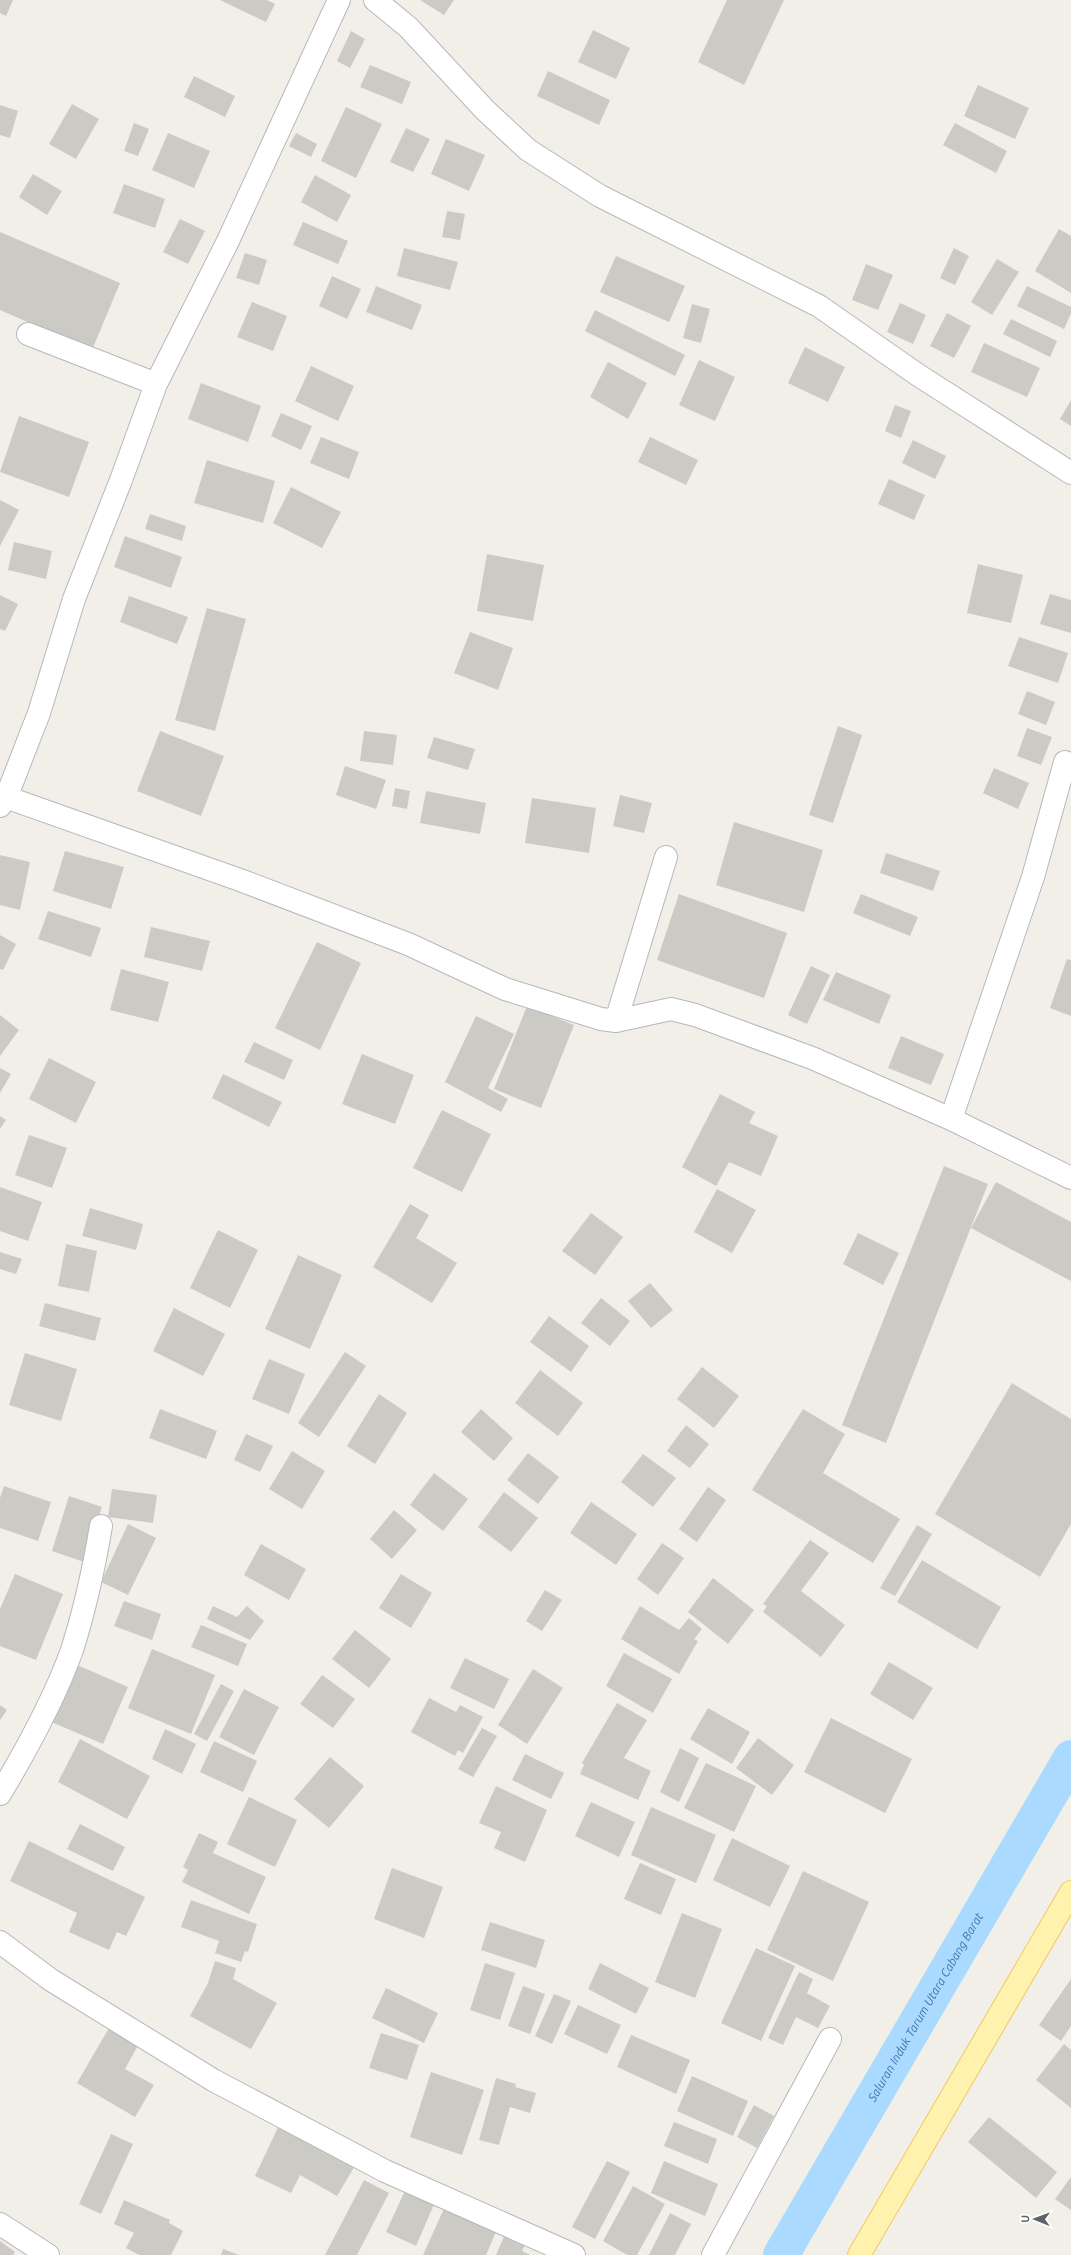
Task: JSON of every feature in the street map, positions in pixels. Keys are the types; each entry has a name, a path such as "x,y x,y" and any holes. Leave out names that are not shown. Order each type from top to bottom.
{"main road":[{"path":"859,2255 1071,1892"}],"street":[{"path":"339,0 227,243 156,384 121,480 74,599 39,713 2,800 240,880 408,944 505,989 601,1019 616,1021 671,1008 695,1015 812,1058 950,1119 1071,1178"},
{"path":"375,0 408,27 485,110 528,150 600,196 819,306 918,375 1071,474"},
{"path":"28,334 156,384"},
{"path":"950,1119 1033,876 1065,762"},
{"path":"616,1021 666,857"},
{"path":"0,1794 16,1768 50,1700 71,1651 86,1604 101,1526"},
{"path":"0,1942 51,1980 213,2080 384,2171 574,2255"},
{"path":"713,2255 830,2039"},
{"path":"0,2224 48,2255"}],"building":[{"path":"0,0 13,0 6,16 0,13"},
{"path":"220,0 267,0 275,4 266,22"},
{"path":"420,0 454,0 444,15"},
{"path":"727,0 784,0 744,85 698,62"},
{"path":"593,30 630,48 616,79 578,62"},
{"path":"351,31 365,39 350,68 337,61"},
{"path":"370,65 411,82 402,104 360,87"},
{"path":"548,71 610,100 599,125 537,96"},
{"path":"194,76 235,96 225,117 184,97"},
{"path":"978,85 1029,108 1015,139 964,116"},
{"path":"72,104 99,119 76,159 49,144"},
{"path":"0,105 18,111 10,138 0,135"},
{"path":"346,107 382,124 356,178 321,161"},
{"path":"134,123 149,129 138,156 124,151"},
{"path":"955,123 1007,151 996,173 943,145"},
{"path":"406,128 430,139 413,172 390,162"},
{"path":"168,133 210,151 194,188 152,170"},
{"path":"296,133 317,144 311,157 289,146"},
{"path":"446,139 485,155 469,191 431,174"},
{"path":"33,174 62,191 47,215 19,197"},
{"path":"315,175 351,195 337,222 301,202"},
{"path":"124,184 165,199 155,228 113,213"},
{"path":"447,211 465,214 460,240 442,237"},
{"path":"180,219 205,231 188,264 163,252"},
{"path":"303,222 348,241 338,264 293,245"},
{"path":"1059,229 1071,236 1071,293 1035,271"},
{"path":"0,232 120,283 92,350 0,310"},
{"path":"404,248 458,262 450,290 397,276"},
{"path":"954,248 969,256 955,285 940,278"},
{"path":"245,253 267,260 259,285 236,278"},
{"path":"616,256 685,286 669,322 600,292"},
{"path":"997,259 1019,272 992,315 971,302"},
{"path":"866,264 893,275 878,310 852,300"},
{"path":"332,276 361,289 347,319 319,306"},
{"path":"376,286 422,305 412,330 366,312"},
{"path":"1027,286 1071,307 1071,313 1064,329 1017,306"},
{"path":"252,302 287,316 273,351 237,337"},
{"path":"900,303 926,315 913,344 887,332"},
{"path":"692,304 710,309 701,343 683,338"},
{"path":"595,310 685,355 675,376 585,331"},
{"path":"947,313 971,326 954,358 930,346"},
{"path":"1011,319 1057,341 1050,357 1003,334"},
{"path":"984,343 1040,368 1027,397 971,372"},
{"path":"805,347 845,367 828,402 788,383"},
{"path":"699,360 735,377 715,421 679,405"},
{"path":"608,362 647,383 628,419 590,397"},
{"path":"311,366 354,386 338,421 295,401"},
{"path":"201,383 261,406 248,442 188,419"},
{"path":"1071,400 1071,426 1060,419"},
{"path":"895,405 911,411 901,438 885,431"},
{"path":"281,413 312,426 301,450 271,436"},
{"path":"19,416 89,442 69,497 0,472"},
{"path":"321,437 359,452 349,479 310,463"},
{"path":"650,437 698,460 686,485 638,462"},
{"path":"913,440 946,456 935,479 902,463"},
{"path":"207,460 275,481 263,523 194,503"},
{"path":"889,479 925,495 914,520 878,504"},
{"path":"291,487 341,512 322,548 273,523"},
{"path":"0,500 19,510 0,546"},
{"path":"150,514 186,526 182,541 145,529"},
{"path":"125,536 182,557 171,588 114,567"},
{"path":"14,542 52,551 46,579 8,570"},
{"path":"487,554 544,565 533,621 477,611"},
{"path":"978,564 1023,575 1011,623 967,613"},
{"path":"1050,594 1071,600 1071,633 1040,624"},
{"path":"0,595 18,604 5,631 0,629"},
{"path":"129,596 188,617 177,644 120,622"},
{"path":"207,608 246,619 215,731 175,720"},
{"path":"470,632 513,648 498,690 454,673"},
{"path":"1019,637 1068,653 1058,683 1008,666"},
{"path":"1027,691 1055,702 1046,725 1018,714"},
{"path":"838,726 862,735 833,823 809,815"},
{"path":"1027,728 1052,737 1041,765 1017,756"},
{"path":"160,731 224,756 201,816 137,791"},
{"path":"364,731 397,735 393,765 360,761"},
{"path":"434,737 475,749 468,770 427,758"},
{"path":"345,766 386,780 376,809 336,795"},
{"path":"994,768 1029,783 1018,809 983,793"},
{"path":"395,788 410,791 407,809 392,806"},
{"path":"426,791 486,803 480,834 420,823"},
{"path":"620,795 652,803 644,833 613,826"},
{"path":"532,798 596,808 589,853 525,843"},
{"path":"734,822 823,850 804,912 716,885"},
{"path":"65,851 124,867 111,909 53,891"},
{"path":"886,853 940,871 933,891 880,873"},
{"path":"0,855 30,862 20,910 0,905"},
{"path":"679,894 787,933 764,998 657,960"},
{"path":"861,894 918,917 910,936 853,913"},
{"path":"48,911 101,928 91,957 38,939"},
{"path":"151,927 210,941 202,971 144,957"},
{"path":"0,935 16,944 3,970 0,969"},
{"path":"317,942 361,963 320,1050 275,1028"},
{"path":"1067,959 1071,960 1071,1016 1050,1008"},
{"path":"811,966 830,975 807,1024 788,1015"},
{"path":"121,969 169,982 158,1022 110,1010"},
{"path":"836,972 891,995 879,1024 823,1000"},
{"path":"527,1006 574,1025 541,1108 494,1089"},
{"path":"0,1015 19,1030 0,1056"},
{"path":"476,1016 514,1034 488,1088 508,1099 501,1112 445,1082"},
{"path":"901,1036 944,1054 931,1085 888,1068"},
{"path":"254,1042 293,1060 284,1080 244,1062"},
{"path":"362,1054 414,1075 395,1124 342,1104"},
{"path":"49,1058 96,1082 76,1123 29,1099"},
{"path":"0,1068 11,1074 0,1093"},
{"path":"223,1074 282,1102 269,1127 212,1098"},
{"path":"720,1094 755,1112 749,1123 778,1136 761,1176 729,1162 716,1186 682,1167"},
{"path":"442,1110 491,1134 462,1192 413,1168"},
{"path":"0,1116 6,1120 0,1129"},
{"path":"29,1135 67,1148 52,1188 15,1175"},
{"path":"944,1166 988,1184 886,1443 842,1425"},
{"path":"996,1182 1071,1222 1071,1281 971,1228"},
{"path":"0,1187 42,1202 28,1241 0,1231"},
{"path":"717,1189 756,1210 732,1253 694,1232"},
{"path":"410,1204 429,1215 416,1238 457,1263 432,1303 373,1267"},
{"path":"90,1208 143,1224 136,1250 82,1236"},
{"path":"591,1213 623,1237 595,1275 562,1251"},
{"path":"218,1230 258,1250 230,1308 190,1288"},
{"path":"858,1233 899,1253 883,1285 843,1264"},
{"path":"66,1244 97,1251 89,1292 58,1286"},
{"path":"0,1252 22,1259 16,1274 0,1269"},
{"path":"298,1255 342,1275 310,1349 265,1329"},
{"path":"650,1283 673,1310 651,1328 628,1301"},
{"path":"601,1298 630,1321 610,1346 581,1323"},
{"path":"45,1303 101,1318 95,1341 39,1326"},
{"path":"174,1308 225,1334 203,1376 153,1351"},
{"path":"549,1316 589,1346 571,1372 530,1342"},
{"path":"345,1352 366,1366 319,1437 298,1423"},
{"path":"25,1353 77,1369 61,1421 9,1405"},
{"path":"269,1359 305,1374 289,1414 252,1399"},
{"path":"702,1367 739,1396 714,1428 677,1399"},
{"path":"540,1370 583,1403 558,1436 515,1403"},
{"path":"1012,1383 1071,1419 1071,1524 1040,1577 935,1514"},
{"path":"379,1394 407,1413 375,1464 347,1446"},
{"path":"160,1409 217,1431 206,1459 149,1438"},
{"path":"481,1409 513,1438 494,1461 461,1432"},
{"path":"803,1409 845,1434 823,1473 900,1519 873,1563 752,1490"},
{"path":"686,1425 709,1444 690,1468 667,1451"},
{"path":"246,1434 273,1446 260,1472 234,1460"},
{"path":"292,1451 325,1471 302,1509 269,1489"},
{"path":"528,1453 559,1477 538,1504 507,1480"},
{"path":"643,1454 676,1478 653,1507 621,1482"},
{"path":"434,1473 468,1499 443,1531 410,1505"},
{"path":"4,1486 51,1502 38,1541 0,1528 0,1498"},
{"path":"708,1487 726,1500 697,1542 679,1529"},
{"path":"112,1489 157,1495 153,1523 108,1517"},
{"path":"504,1492 538,1518 511,1552 478,1527"},
{"path":"69,1496 102,1507 84,1562 52,1551"},
{"path":"591,1502 637,1534 616,1565 570,1533"},
{"path":"394,1510 417,1530 392,1559 370,1539"},
{"path":"128,1524 156,1538 128,1595 101,1582"},
{"path":"917,1525 932,1534 895,1596 880,1588"},
{"path":"810,1540 829,1553 801,1591 845,1625 821,1657 763,1612 767,1606 763,1604"},
{"path":"662,1543 684,1558 658,1595 637,1579"},
{"path":"261,1544 306,1569 289,1600 244,1575"},
{"path":"922,1560 1001,1607 977,1649 897,1602"},
{"path":"15,1574 63,1594 36,1660 0,1646 0,1609"},
{"path":"401,1574 432,1593 411,1628 379,1608"},
{"path":"713,1578 754,1610 728,1644 688,1612"},
{"path":"545,1590 562,1600 542,1631 526,1621"},
{"path":"124,1601 161,1614 152,1640 114,1626"},
{"path":"213,1606 237,1617 247,1606 264,1621 250,1640 207,1619"},
{"path":"640,1606 679,1630 689,1618 702,1629 694,1639 698,1641 679,1674 621,1639"},
{"path":"201,1625 247,1644 238,1666 191,1647"},
{"path":"355,1630 391,1659 369,1688 332,1659"},
{"path":"152,1649 215,1675 191,1734 128,1708"},
{"path":"624,1653 672,1679 653,1713 606,1686"},
{"path":"465,1658 509,1679 494,1709 450,1688"},
{"path":"889,1662 933,1688 913,1720 870,1694"},
{"path":"75,1664 128,1687 103,1744 49,1721"},
{"path":"533,1669 563,1688 527,1744 498,1725"},
{"path":"322,1675 355,1699 333,1728 300,1704"},
{"path":"221,1684 234,1691 207,1741 194,1734"},
{"path":"244,1689 279,1707 254,1755 219,1737"},
{"path":"429,1698 456,1712 460,1705 483,1717 463,1753 458,1750 455,1756 411,1732"},
{"path":"617,1703 647,1720 624,1758 651,1771 638,1800 580,1774 584,1765 582,1763"},
{"path":"0,1705 7,1710 0,1720"},
{"path":"708,1708 750,1732 732,1764 690,1739"},
{"path":"831,1718 912,1759 885,1813 804,1772"},
{"path":"482,1728 497,1736 473,1777 458,1769"},
{"path":"165,1729 196,1744 182,1774 152,1759"},
{"path":"758,1738 794,1765 772,1795 736,1768"},
{"path":"80,1739 150,1776 127,1819 58,1782"},
{"path":"214,1741 257,1761 243,1792 200,1772"},
{"path":"680,1748 699,1758 679,1802 660,1792"},
{"path":"525,1754 564,1773 551,1799 512,1780"},
{"path":"330,1757 364,1786 329,1828 294,1799"},
{"path":"706,1763 756,1786 734,1832 684,1808"},
{"path":"496,1786 547,1810 525,1862 494,1848 501,1832 479,1823"},
{"path":"249,1797 297,1820 275,1867 227,1844"},
{"path":"591,1802 635,1822 619,1857 575,1836"},
{"path":"651,1807 716,1835 696,1883 631,1855"},
{"path":"80,1824 125,1847 113,1871 67,1849"},
{"path":"199,1833 218,1842 213,1853 266,1877 249,1914 182,1882 188,1870 183,1867"},
{"path":"732,1838 790,1866 770,1907 713,1880"},
{"path":"29,1841 145,1897 126,1936 117,1932 109,1950 69,1932 77,1913 10,1881"},
{"path":"640,1863 676,1879 661,1915 624,1899"},
{"path":"392,1868 443,1887 424,1938 374,1919"},
{"path":"803,1871 869,1902 833,1981 767,1950"},
{"path":"191,1900 257,1924 248,1952 245,1951 241,1962 215,1953 219,1941 181,1927"},
{"path":"682,1913 722,1929 695,1998 655,1982"},
{"path":"490,1922 545,1940 536,1968 481,1950"},
{"path":"756,1948 795,1966 761,2041 721,2023"},
{"path":"215,1961 236,1968 233,1979 277,2003 251,2049 190,2016 208,1983"},
{"path":"485,1963 515,1973 500,2020 470,2010"},
{"path":"600,1963 649,1988 636,2014 588,1989"},
{"path":"799,1972 813,1979 807,1993 830,2006 818,2028 796,2017 783,2045 768,2038"},
{"path":"1071,1979 1071,2026 1061,2041 1039,2025"},
{"path":"523,1986 545,1994 530,2034 508,2026"},
{"path":"386,1988 438,2013 424,2043 372,2018"},
{"path":"554,1994 571,2001 552,2044 535,2036"},
{"path":"578,2005 621,2025 607,2054 564,2034"},
{"path":"113,2021 142,2038 125,2069 154,2085 135,2117 77,2083"},
{"path":"381,2033 419,2045 407,2080 369,2068"},
{"path":"631,2035 690,2060 676,2094 617,2067"},
{"path":"1064,2044 1071,2050 1071,2108 1036,2080"},
{"path":"431,2072 484,2090 462,2155 410,2137"},
{"path":"692,2076 748,2101 733,2136 677,2111"},
{"path":"496,2078 516,2084 515,2087 536,2093 530,2113 510,2107 499,2145 479,2140"},
{"path":"754,2105 774,2116 757,2148 737,2137"},
{"path":"989,2117 1057,2172 1036,2198 968,2142"},
{"path":"281,2121 356,2164 337,2196 300,2175 291,2193 255,2176"},
{"path":"674,2122 717,2139 708,2164 664,2146"},
{"path":"111,2134 133,2144 101,2214 79,2204"},
{"path":"607,2161 630,2172 595,2239 572,2227"},
{"path":"664,2161 718,2184 705,2216 651,2193"},
{"path":"1071,2177 1071,2210 1055,2199"},
{"path":"364,2180 389,2193 357,2255 325,2255"},
{"path":"409,2182 438,2195 416,2246 386,2232"},
{"path":"633,2186 665,2204 637,2255 627,2255 603,2241"},
{"path":"124,2200 170,2220 169,2223 183,2231 171,2255 139,2255 126,2248 134,2233 114,2224"},
{"path":"447,2202 499,2225 486,2255 423,2255"},
{"path":"670,2213 691,2224 675,2255 649,2255"},
{"path":"508,2227 529,2237 522,2251 530,2255 496,2255"},
{"path":"0,2241 15,2252 13,2255 0,2255"},
{"path":"223,2249 239,2255 221,2255"}],"waterway":[{"name":"Saluran Induk Tarum Utara Cabang Barat","path":"781,2255 1071,1758"}]}
